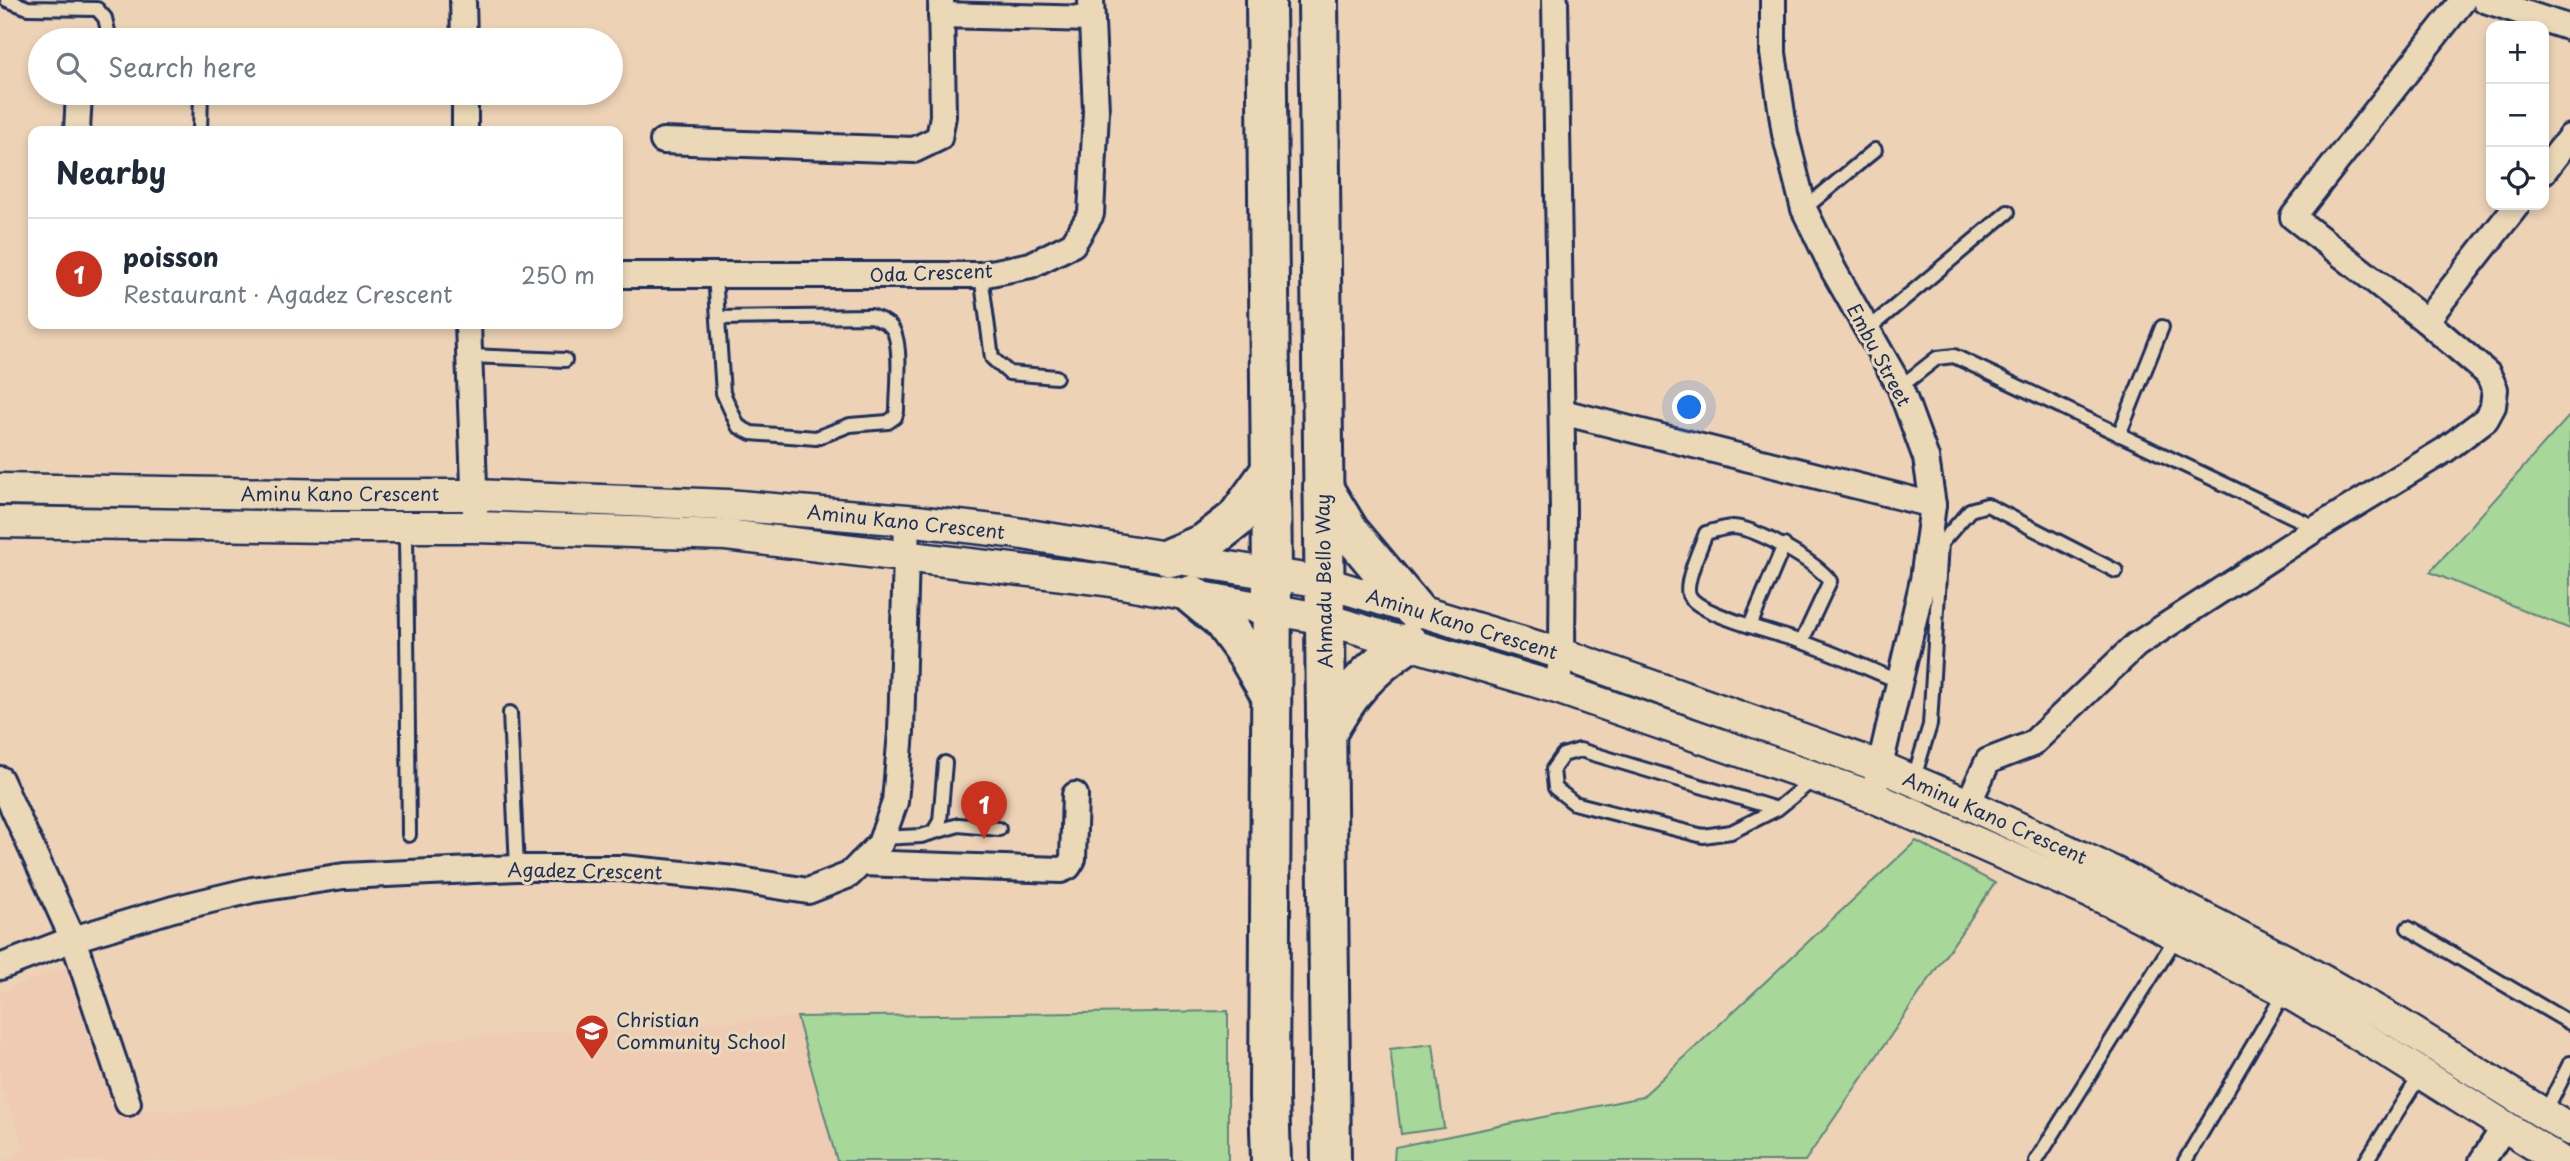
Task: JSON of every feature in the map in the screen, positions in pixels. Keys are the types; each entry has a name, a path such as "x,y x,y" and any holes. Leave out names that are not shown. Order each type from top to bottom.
{"main road":[{"path":"1266,0 1272,591 1269,1096 1271,1161"},
{"name":"Ahmadu Bello Way","path":"1318,0 1331,1161"},
{"path":"1171,557 1205,543 1236,519 1271,470"},
{"path":"1322,487 1411,626 1343,701 1326,734"},
{"path":"1192,596 1222,620 1247,653 1271,697"}],"street":[{"path":"463,0 464,28"},
{"path":"1555,0 1562,412 1562,654 1557,688"},
{"name":"Embu Street","path":"1773,0 1773,53 1785,134 1804,209 1834,271 1900,387 1926,458 1933,505 1923,580 1873,797"},
{"path":"1968,804 1988,761 2032,744 2136,645 2471,433 2486,419 2493,406 2495,390 2488,374 2426,321 2292,217 2463,0"},
{"path":"2485,0 2570,28"},
{"path":"663,141 914,150 939,138 943,116 941,7 1091,9"},
{"name":"Oda Crescent","path":"623,275 981,275 1031,265 1073,244 1091,214 1096,111 1091,9"},
{"path":"77,126 78,105"},
{"path":"465,105 465,126"},
{"path":"2549,164 2570,137"},
{"path":"2426,321 2513,210"},
{"path":"468,329 476,527"},
{"path":"1562,412 1933,505"},
{"name":"Aminu Kano Crescent","path":"0,489 474,495 727,505 907,520 1010,532 1171,557 1272,591 1325,619 1411,626 1562,654 1879,766 2120,875 2300,967 2398,1023 2570,1130"},
{"name":"Agadez Crescent","path":"0,967 73,939 173,909 251,890 344,876 517,868 622,868 734,879 808,891 849,875 880,844 895,802 901,732 907,520"},
{"name":"Aminu Kano Crescent","path":"0,522 476,527 726,535 1105,580 1192,596 1272,591 1323,582 1411,626 1557,688 1873,797 2112,902 2285,991 2560,1161"},
{"path":"0,779 73,939 128,1103"},
{"path":"861,863 1061,870 1068,867 1073,859 1075,795"},
{"path":"2482,1161 2505,1126"}],"lane":[{"path":"8,0 28,8 97,9 105,18 107,28"},
{"path":"200,126 201,105"},
{"path":"1804,209 1875,150"},
{"path":"1867,330 2008,212"},
{"path":"715,275 723,393 738,426 751,433 816,438 850,425 888,422 895,417 897,344 893,329 883,321 871,316 718,318"},
{"path":"981,275 992,358 1009,373 1056,377"},
{"path":"2119,435 2162,327"},
{"path":"470,356 565,360"},
{"path":"1900,387 1937,358 1954,356 2317,528"},
{"path":"1913,781 1930,725 1941,542 1970,510 1987,505 2116,571"},
{"path":"405,527 409,835"},
{"path":"1802,641 1830,580 1825,573 1784,545 1734,527 1706,533 1687,585 1689,595 1698,606 1750,626 1802,641 1898,681"},
{"path":"1750,626 1784,545"},
{"path":"510,713 517,868"},
{"path":"1777,809 1580,750 1563,755 1553,769 1555,788 1574,803 1703,836 1731,832 1777,809 1815,778"},
{"path":"934,831 940,821 945,763"},
{"path":"882,838 921,836 960,825 999,829"},
{"path":"2408,928 2570,1023"},
{"path":"2036,1161 2177,936"},
{"path":"2185,1161 2285,991"},
{"path":"2545,1114 2570,1063"},
{"path":"2365,1161 2421,1073"}],"shaded area":[{"name":"Christian Community School","path":"73,964 129,1110 185,1111 249,1104 439,1039 797,1017 837,1161 3,1161 25,1149 0,1084 0,992"}],"green space":[{"path":"2570,415 2570,629 2430,572"},
{"path":"1916,841 1995,883 1805,1161 1394,1161 1395,1147 1642,1097"},
{"path":"1228,1011 1228,1161 837,1161 797,1017"},
{"path":"1433,1044 1444,1128 1401,1134 1390,1049"}],"place":[{"name":"poisson","path":"984,839"},
{"name":"Christian Community School","path":"592,1061"}]}
